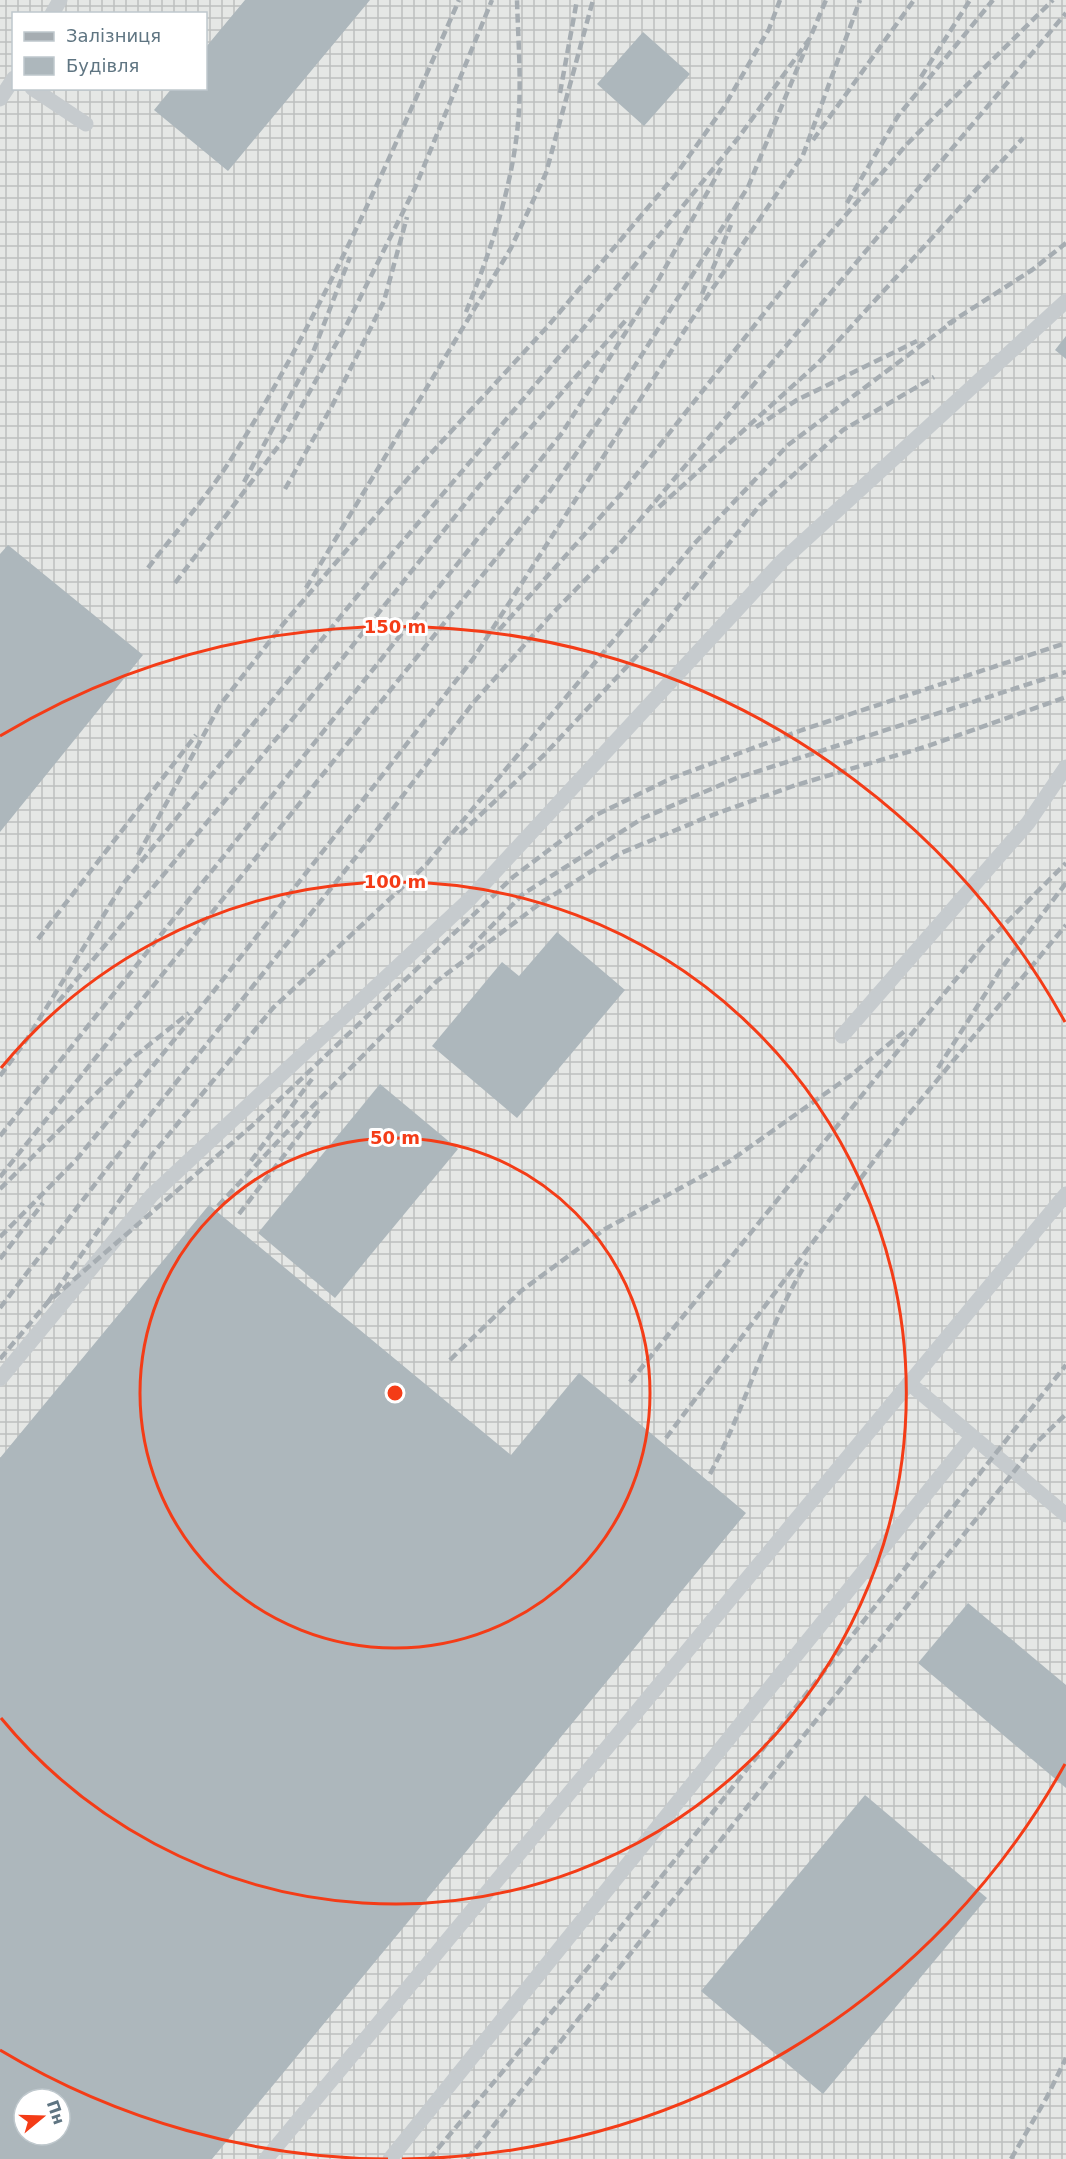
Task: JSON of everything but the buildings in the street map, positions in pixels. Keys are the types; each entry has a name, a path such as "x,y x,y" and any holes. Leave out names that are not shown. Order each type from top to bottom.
{"lane":[{"path":"0,99 12,81"},
{"path":"35,90 86,124"},
{"path":"0,1379 152,1195 468,901 782,561 1066,301"},
{"path":"842,1036 1028,823 1066,766"},
{"path":"266,2159 1066,1194"},
{"path":"909,1383 1066,1515"},
{"path":"390,2159 972,1437"}],"shaded area":[{"path":"0,0 1066,0 1066,2159 0,2159"}],"railway":[{"path":"148,568 228,464 294,352 380,178 459,0"},
{"path":"175,583 283,440 347,324 415,188 492,0"},
{"path":"466,312 501,213 513,162 520,96 517,0"},
{"path":"560,93 577,0"},
{"path":"306,588 511,248 546,173 593,0"},
{"path":"138,855 220,705 284,623 411,475 548,326 677,173 724,107 769,29 780,0"},
{"path":"0,1076 27,1039 123,884 380,568 587,324 739,137 810,38 826,0"},
{"path":"0,1237 76,1160 210,996 473,659 690,322 803,155 860,0"},
{"path":"813,140 914,0"},
{"path":"921,77 970,0"},
{"path":"847,203 898,116 993,0"},
{"path":"499,630 621,494 800,268 907,144 1053,0"},
{"path":"0,1308 99,1179 364,847 473,703 551,615 617,547 1066,13"},
{"path":"0,1177 550,491 612,402 748,187 810,38"},
{"path":"659,507 818,363 1023,138"},
{"path":"0,1136 562,433 655,286 721,168"},
{"path":"285,489 332,406 384,301 407,217"},
{"path":"702,294 731,225"},
{"path":"948,324 1032,270 1066,243"},
{"path":"244,482 312,355 350,257"},
{"path":"58,1002 334,669 480,485 626,320"},
{"path":"48,1302 151,1156 273,1008 425,866 694,544 788,445 955,320"},
{"path":"756,427 797,400 917,341"},
{"path":"460,834 544,755 648,644 760,505 843,430 934,377"},
{"path":"0,1359 48,1302 254,1124 513,877 594,816 672,778 802,730 1066,643"},
{"path":"470,948 523,894 643,818 737,778 1066,672"},
{"path":"218,1206 283,1136 437,981 542,902 621,853 707,817 793,786 928,746 1066,697"},
{"path":"38,939 196,735"},
{"path":"630,1382 982,947 1066,863"},
{"path":"938,1068 1003,966 1066,883"},
{"path":"666,1438 909,1114 1066,925"},
{"path":"0,1189 130,1060 189,1013"},
{"path":"450,1360 521,1291 605,1229 730,1161 850,1076 906,1030"},
{"path":"251,1161 312,1079"},
{"path":"239,1214 319,1110"},
{"path":"0,1259 43,1203"},
{"path":"710,1474 780,1313 807,1262"},
{"path":"429,2159 592,1963 1066,1365"},
{"path":"467,2159 1039,1440 1066,1414"},
{"path":"1011,2159 1047,2097 1066,2058"}]}
